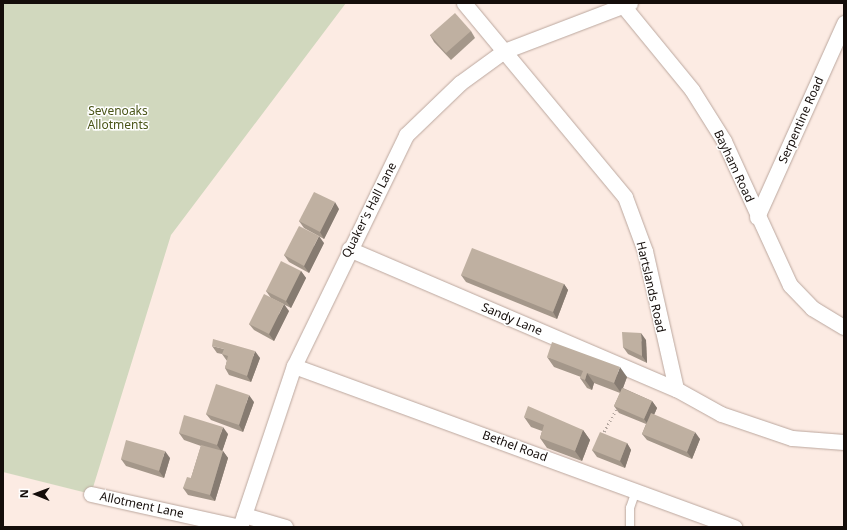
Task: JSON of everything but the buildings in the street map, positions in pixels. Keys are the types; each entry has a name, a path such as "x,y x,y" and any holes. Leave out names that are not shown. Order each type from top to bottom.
{"street":[{"name":"Hartslands Road","path":"464,3 624,197 645,251 676,389"},
{"name":"Quaker's Hall Lane","path":"241,523 294,366 349,248 406,135 460,83 504,51 578,20 628,5"},
{"name":"Bayham Road","path":"628,5 709,114 724,140 790,285 812,308 844,326"},
{"name":"Serpentine Road","path":"758,217 844,24"},
{"name":"Sandy Lane","path":"349,248 676,389"},
{"name":"Bethel Road","path":"294,366 734,527"},
{"path":"676,389 721,414 792,438 844,442"},
{"name":"Allotment Lane","path":"91,494 241,523 285,527"}],"lane":[{"path":"630,527 636,491"}],"path":[{"path":"600,438 622,398"}],"green space":[{"name":"Sevenoaks Allotments","path":"3,3 346,3 171,235 91,494 3,472"}]}
